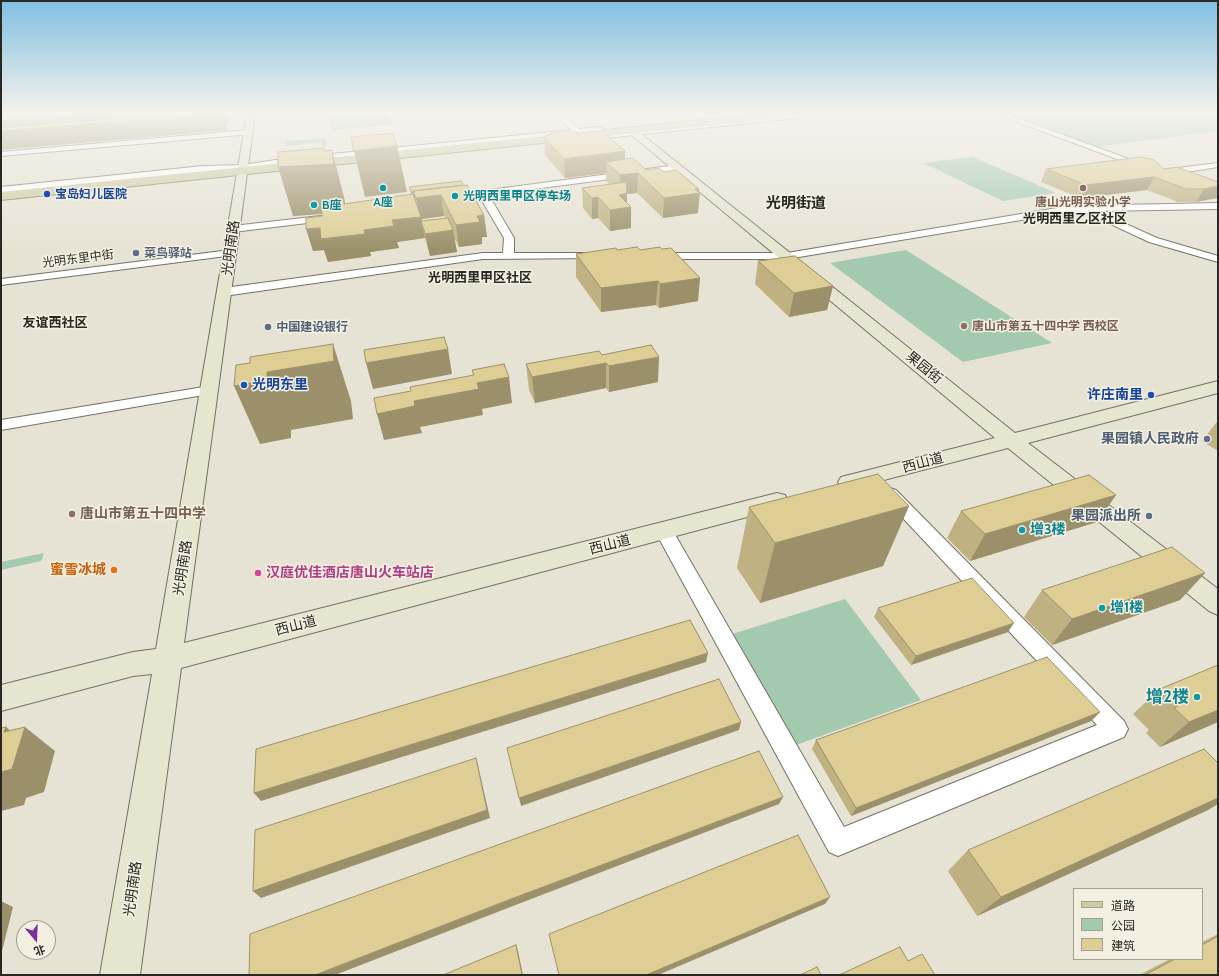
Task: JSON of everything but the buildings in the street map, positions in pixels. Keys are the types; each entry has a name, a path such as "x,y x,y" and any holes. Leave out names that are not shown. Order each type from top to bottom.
{"main road":[{"path":"243,170 342,160"},
{"path":"1,194 350,160"}],"street":[{"name":"光明南路","path":"120,975 162,692 169,659 245,160"},
{"path":"243,170 282,161 296,160"},
{"name":"果园街","path":"667,160 1012,440 1218,604"},
{"path":"1125,160 1183,180"},
{"path":"1162,172 1218,165"},
{"path":"508,256 509,238 482,199 492,192 498,190 678,168"},
{"path":"642,256 787,256 1069,209 1218,206"},
{"path":"1083,209 1153,240 1218,259"},
{"path":"233,229 336,217"},
{"name":"光明东里中街","path":"1,282 230,253"},
{"path":"224,292 484,256 611,256"},
{"name":"西山道","path":"829,488 1218,387"},
{"path":"1,425 210,390"},
{"path":"664,531 838,843 1116,729 874,476"},
{"name":"西山道","path":"1,698 133,664 169,659 799,496"}],"green space":[{"path":"952,160 979,160 1056,193 1003,201 923,163"},
{"path":"906,250 1052,343 963,362 830,263"},
{"path":"44,553 41,561 1,570 1,562"},
{"path":"845,599 921,700 793,746 729,635"}],"place":[{"name":"A座","path":"383,188"},
{"name":"唐山光明实验小学","path":"1083,188"},
{"name":"宝岛妇儿医院","path":"47,194"},
{"name":"光明西里甲区停车场","path":"455,196"},
{"name":"B座","path":"314,205"},
{"name":"菜鸟驿站","path":"136,253"},
{"name":"唐山市第五十四中学 西校区","path":"964,326"},
{"name":"中国建设银行","path":"268,327"},
{"name":"光明东里","path":"244,385"},
{"name":"许庄南里","path":"1151,395"},
{"name":"果园镇人民政府","path":"1207,439"},
{"name":"唐山市第五十四中学","path":"72,514"},
{"name":"果园派出所","path":"1149,516"},
{"name":"增3楼","path":"1022,530"},
{"name":"蜜雪冰城","path":"114,570"},
{"name":"汉庭优佳酒店唐山火车站店","path":"258,573"},
{"name":"增1楼","path":"1102,608"},
{"name":"增2楼","path":"1197,697"}],"district":[{"name":"光明街道","path":"796,204"},
{"name":"光明西里乙区社区","path":"1075,219"},
{"name":"光明西里甲区社区","path":"480,278"},
{"name":"友谊西社区","path":"55,323"}]}
